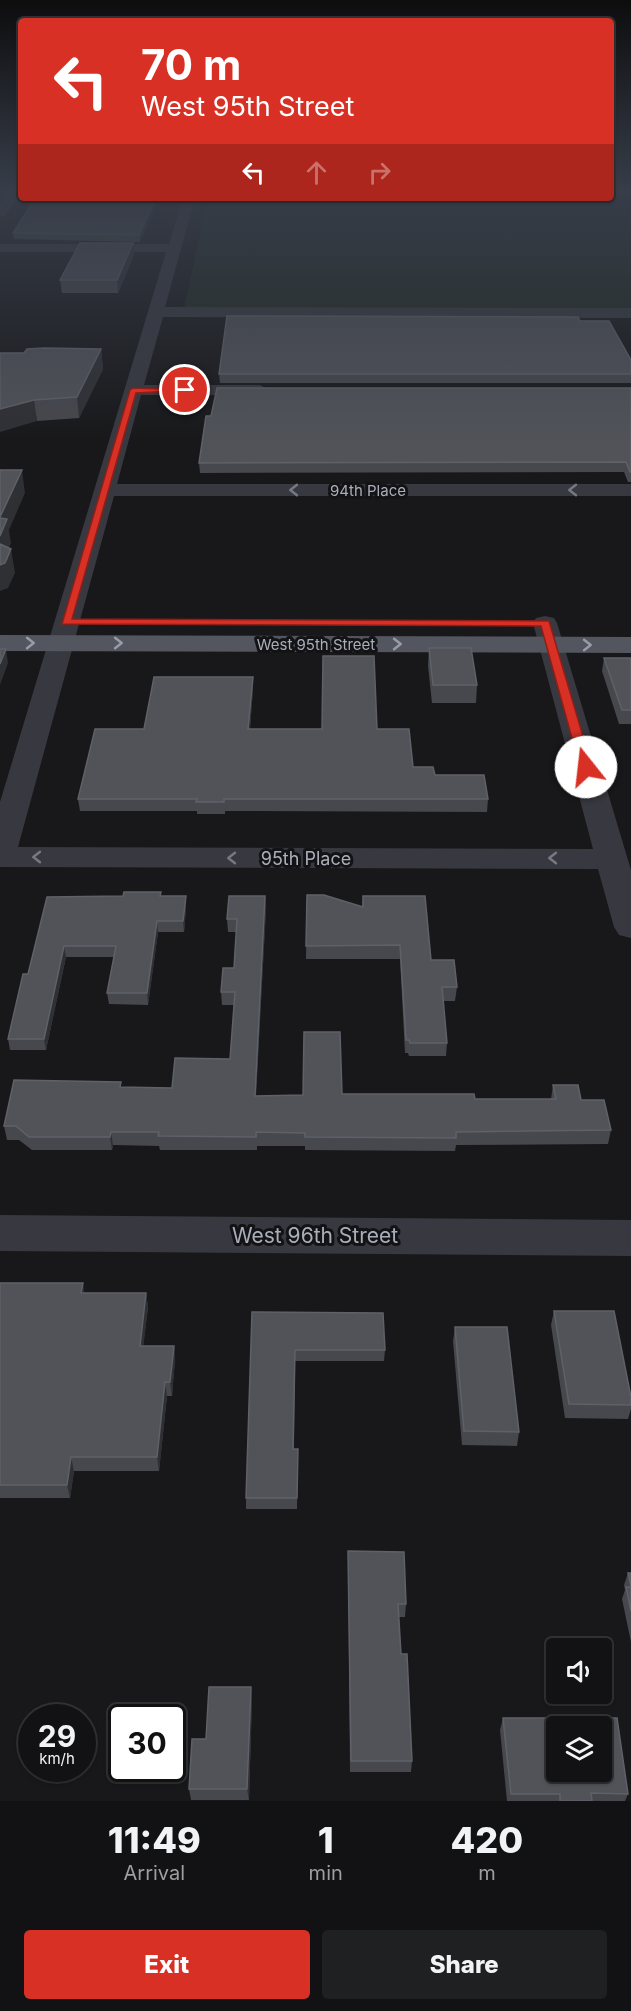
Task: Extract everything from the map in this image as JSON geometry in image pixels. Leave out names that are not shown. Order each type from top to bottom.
[{"type":"main road","name":"West 95th Street","points":[[0,622],[63,632],[548,634],[631,645]]},
{"type":"main road","name":"West 95th Street","points":[[548,634],[631,623]]},
{"type":"main road","name":"West 95th Street","points":[[0,643],[63,632]]},
{"type":"street","points":[[0,856],[167,275]]},
{"type":"street","points":[[156,312],[631,313]]},
{"type":"street","points":[[133,390],[279,390]]},
{"type":"street","name":"94th Place","points":[[104,490],[631,490]]},
{"type":"street","points":[[548,634],[631,927]]},
{"type":"street","name":"95th Place","points":[[0,856],[612,859]]},
{"type":"street","name":"West 96th Street","points":[[0,1233],[631,1238]]},
{"type":"shaded area","points":[[191,275],[631,275],[631,309],[184,308]]},
{"type":"building","points":[[63,275],[119,275],[117,280],[60,280]]},
{"type":"building","points":[[227,316],[578,317],[580,321],[609,321],[631,360],[631,374],[219,374]]},
{"type":"building","points":[[27,349],[101,349],[77,397],[34,400],[0,409],[0,353],[24,353]]},
{"type":"building","points":[[217,388],[631,388],[631,472],[626,462],[199,463],[206,416],[211,416]]},
{"type":"building","points":[[0,470],[22,470],[0,517]]},
{"type":"building","points":[[0,518],[7,519],[0,536]]},
{"type":"building","points":[[0,544],[11,549],[5,563],[0,565]]},
{"type":"building","points":[[429,648],[471,648],[477,685],[433,685]]},
{"type":"building","points":[[0,649],[6,649],[0,664]]},
{"type":"building","points":[[323,656],[374,656],[377,729],[409,729],[413,767],[433,767],[435,775],[484,775],[488,799],[224,799],[224,802],[196,802],[197,799],[78,799],[95,729],[144,729],[154,677],[253,677],[248,729],[322,729]]},
{"type":"building","points":[[604,658],[631,658],[631,710],[622,710]]},
{"type":"building","points":[[124,892],[161,892],[160,896],[186,896],[183,921],[157,921],[147,993],[107,993],[116,946],[64,946],[44,1039],[8,1039],[23,974],[28,974],[47,897],[123,896]]},
{"type":"building","points":[[307,895],[324,895],[363,907],[363,896],[425,896],[431,960],[454,960],[457,987],[442,987],[447,1043],[410,1043],[406,1040],[400,945],[306,946]]},
{"type":"building","points":[[229,896],[265,896],[255,1096],[303,1095],[304,1032],[340,1032],[342,1094],[474,1094],[475,1099],[556,1099],[553,1085],[578,1085],[581,1100],[604,1100],[611,1130],[456,1132],[456,1138],[305,1137],[305,1133],[256,1132],[256,1137],[158,1136],[159,1132],[111,1132],[110,1137],[29,1137],[16,1126],[4,1126],[14,1080],[121,1082],[120,1087],[172,1088],[175,1058],[230,1059],[235,992],[221,992],[223,968],[234,968],[237,919],[227,919]]},
{"type":"building","points":[[0,1283],[83,1283],[81,1293],[146,1293],[140,1346],[174,1346],[170,1382],[165,1382],[157,1457],[71,1457],[67,1485],[0,1485]]},
{"type":"building","points":[[554,1311],[614,1311],[631,1405],[569,1404]]},
{"type":"building","points":[[252,1312],[383,1313],[385,1350],[295,1350],[293,1449],[298,1449],[297,1498],[246,1498]]},
{"type":"building","points":[[455,1327],[507,1327],[519,1432],[464,1431]]},
{"type":"building","points":[[348,1551],[404,1552],[406,1604],[398,1604],[401,1654],[407,1654],[412,1761],[351,1761]]},
{"type":"building","points":[[626,1587],[631,1587],[631,1611]]},
{"type":"building","points":[[209,1687],[251,1687],[247,1789],[189,1789],[192,1739],[206,1739]]},
{"type":"building","points":[[503,1718],[546,1718],[546,1782],[612,1782],[612,1718],[617,1718],[628,1794],[591,1793],[592,1801],[560,1801],[560,1794],[511,1794]]},
{"type":"route","points":[[185,390],[133,390],[66,622],[545,623],[586,767]]}]
